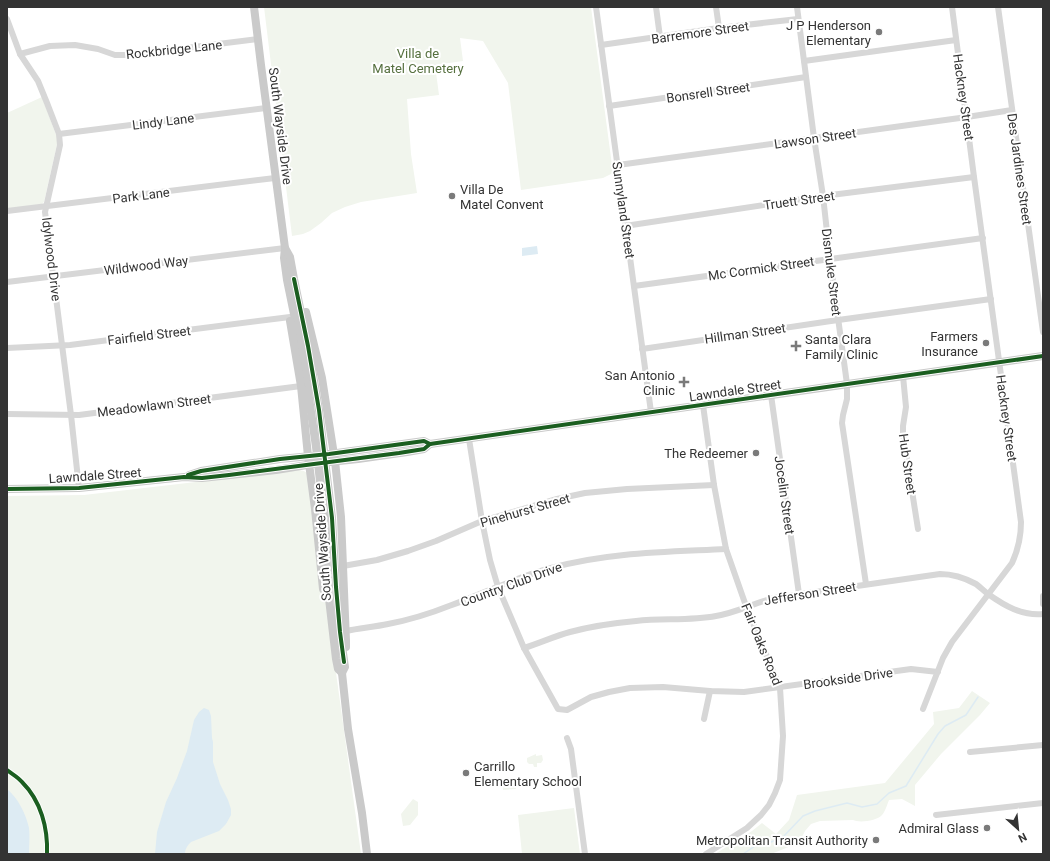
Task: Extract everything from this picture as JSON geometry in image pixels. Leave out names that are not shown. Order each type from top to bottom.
[{"type":"main road","name":"South Wayside Drive","points":[[254,7],[285,248],[284,258],[308,346],[319,410],[332,518],[336,594],[345,667],[342,673],[348,729],[362,813],[367,854]]},
{"type":"main road","name":"South Wayside Drive","points":[[290,280],[316,447],[324,515],[328,590],[336,659],[338,669],[342,673]]},
{"type":"main road","points":[[290,280],[287,302],[301,386],[311,460],[327,621],[336,659]]},
{"type":"main road","points":[[290,280],[303,299],[322,378],[341,517],[346,631],[344,662]]},
{"type":"main road","name":"Lawndale Street","points":[[7,489],[79,488],[184,477],[202,478],[280,459],[311,460],[407,447],[424,448],[430,444],[1043,356]]},
{"type":"street","name":"Sunnyland Street","points":[[596,7],[651,412]]},
{"type":"street","points":[[656,7],[660,37]]},
{"type":"street","points":[[716,7],[719,28]]},
{"type":"street","name":"Dismuke Street","points":[[797,7],[847,384],[847,399],[846,406],[842,414],[842,423],[866,584]]},
{"type":"street","name":"Hackney Street","points":[[923,709],[943,658],[952,642],[1012,563],[1020,541],[1021,531],[1000,362],[952,7]]},
{"type":"street","name":"Des Jardines Street","points":[[998,7],[1043,332]]},
{"type":"street","name":"Idylwood Drive","points":[[7,19],[20,54],[38,81],[48,103],[59,134],[60,145],[46,212],[79,488]]},
{"type":"street","name":"Barremore Street","points":[[601,45],[719,28],[798,19]]},
{"type":"street","name":"Rockbridge Lane","points":[[20,54],[50,46],[75,45],[115,55],[258,39]]},
{"type":"street","points":[[804,61],[956,40]]},
{"type":"street","name":"Bonsrell Street","points":[[609,106],[806,77]]},
{"type":"street","name":"Lindy Lane","points":[[59,134],[266,108]]},
{"type":"street","name":"Lawson Street","points":[[618,165],[1012,110]]},
{"type":"street","name":"Truett Street","points":[[625,226],[823,196],[974,177]]},
{"type":"street","name":"Park Lane","points":[[7,211],[275,178]]},
{"type":"street","name":"Mc Cormick Street","points":[[634,286],[983,238]]},
{"type":"street","name":"Wildwood Way","points":[[7,282],[285,248]]},
{"type":"street","name":"Hillman Street","points":[[642,349],[991,299]]},
{"type":"street","name":"Fairfield Street","points":[[7,348],[62,346],[290,317]]},
{"type":"street","name":"Hub Street","points":[[903,376],[906,407],[903,434],[918,529]]},
{"type":"street","name":"Meadowlawn Street","points":[[7,414],[71,415],[94,413],[301,386]]},
{"type":"street","name":"Jocelin Street","points":[[771,395],[799,594]]},
{"type":"street","name":"Fair Oaks Road","points":[[703,405],[714,485],[726,549],[746,606],[780,688],[783,736],[780,780],[768,805],[761,815],[747,828],[706,854]]},
{"type":"street","points":[[469,439],[482,521],[490,560],[498,587],[524,648]]},
{"type":"street","name":"Pinehurst Street","points":[[343,566],[377,560],[408,551],[436,542],[482,521],[557,499],[627,489],[714,485]]},
{"type":"street","name":"Country Club Drive","points":[[346,631],[388,624],[416,617],[450,606],[513,581],[551,568],[601,557],[726,549]]},
{"type":"street","name":"Jefferson Street","points":[[524,648],[571,632],[596,626],[638,620],[708,617],[732,612],[746,606],[774,598],[940,574],[947,574],[966,579],[1006,606],[1016,610],[1043,614]]},
{"type":"street","points":[[1043,596],[1043,604]]},
{"type":"street","name":"Brookside Drive","points":[[524,648],[558,709],[563,710],[591,697],[630,688],[662,687],[744,692],[911,669],[938,672]]},
{"type":"street","points":[[704,719],[710,691]]},
{"type":"street","points":[[567,738],[571,749],[585,854]]},
{"type":"street","points":[[970,752],[1043,745]]},
{"type":"street","points":[[936,815],[1043,803]]},
{"type":"green space","name":"Villa de Matel Cemetery","points":[[264,7],[591,7],[613,173],[603,178],[521,190],[508,83],[483,41],[460,38],[463,61],[435,65],[439,95],[407,99],[411,154],[417,193],[361,202],[345,207],[332,213],[310,231],[292,236]]},
{"type":"green space","points":[[42,97],[58,140],[44,202],[42,204],[7,209],[7,113]]},
{"type":"green space","points":[[299,470],[306,472],[309,477],[361,854],[7,854],[7,496],[84,495]]},
{"type":"green space","points":[[972,691],[990,703],[941,754],[915,785],[915,806],[902,799],[889,800],[882,815],[876,819],[863,821],[820,821],[811,824],[796,844],[771,854],[715,854],[762,823],[776,834],[789,820],[797,795],[885,783],[934,724],[933,712],[959,708]]},
{"type":"green space","points":[[536,754],[536,756],[542,755],[543,760],[541,763],[537,763],[537,767],[534,767],[533,764],[529,764],[527,762],[527,758]]},
{"type":"green space","points":[[508,777],[511,785],[515,785],[516,789],[503,790],[502,780]]},
{"type":"green space","points":[[413,799],[418,802],[418,815],[410,825],[403,826],[401,814]]},
{"type":"green space","points":[[574,808],[580,854],[522,854],[518,815]]},
{"type":"shaded area","points":[[537,246],[538,254],[522,256],[522,248]]},
{"type":"shaded area","points":[[204,708],[209,710],[211,716],[213,762],[220,784],[228,800],[231,815],[226,824],[219,831],[191,842],[186,848],[185,854],[155,854],[157,832],[166,802],[187,751],[194,720],[199,712]]},
{"type":"shaded area","points":[[7,789],[18,802],[26,817],[29,828],[29,854],[7,854]]},
{"type":"waterway","points":[[743,854],[755,846],[783,837],[803,816],[815,811],[847,803],[862,807],[877,804],[889,793],[906,786],[938,734],[945,726],[966,715],[978,697]]},
{"type":"cycle path","points":[[294,279],[319,410],[332,518],[336,587],[344,662]]},
{"type":"cycle path","points":[[7,489],[79,488],[184,477],[202,478],[229,475],[399,453],[424,449],[430,444],[1043,356]]},
{"type":"cycle path","points":[[188,475],[201,471],[280,459],[424,441],[430,444]]},
{"type":"cycle path","points":[[7,770],[29,789],[39,806],[45,825],[47,854]]},
{"type":"place","name":"J P Henderson Elementary","points":[[879,32]]},
{"type":"place","name":"Villa De Matel Convent","points":[[452,196]]},
{"type":"place","name":"Farmers Insurance","points":[[986,343]]},
{"type":"place","name":"Santa Clara Family Clinic","points":[[796,346]]},
{"type":"place","name":"San Antonio Clinic","points":[[684,382]]},
{"type":"place","name":"The Redeemer","points":[[756,453]]},
{"type":"place","name":"Carrillo Elementary School","points":[[466,773]]},
{"type":"place","name":"Admiral Glass","points":[[987,828]]},
{"type":"place","name":"Metropolitan Transit Authority","points":[[876,840]]}]
